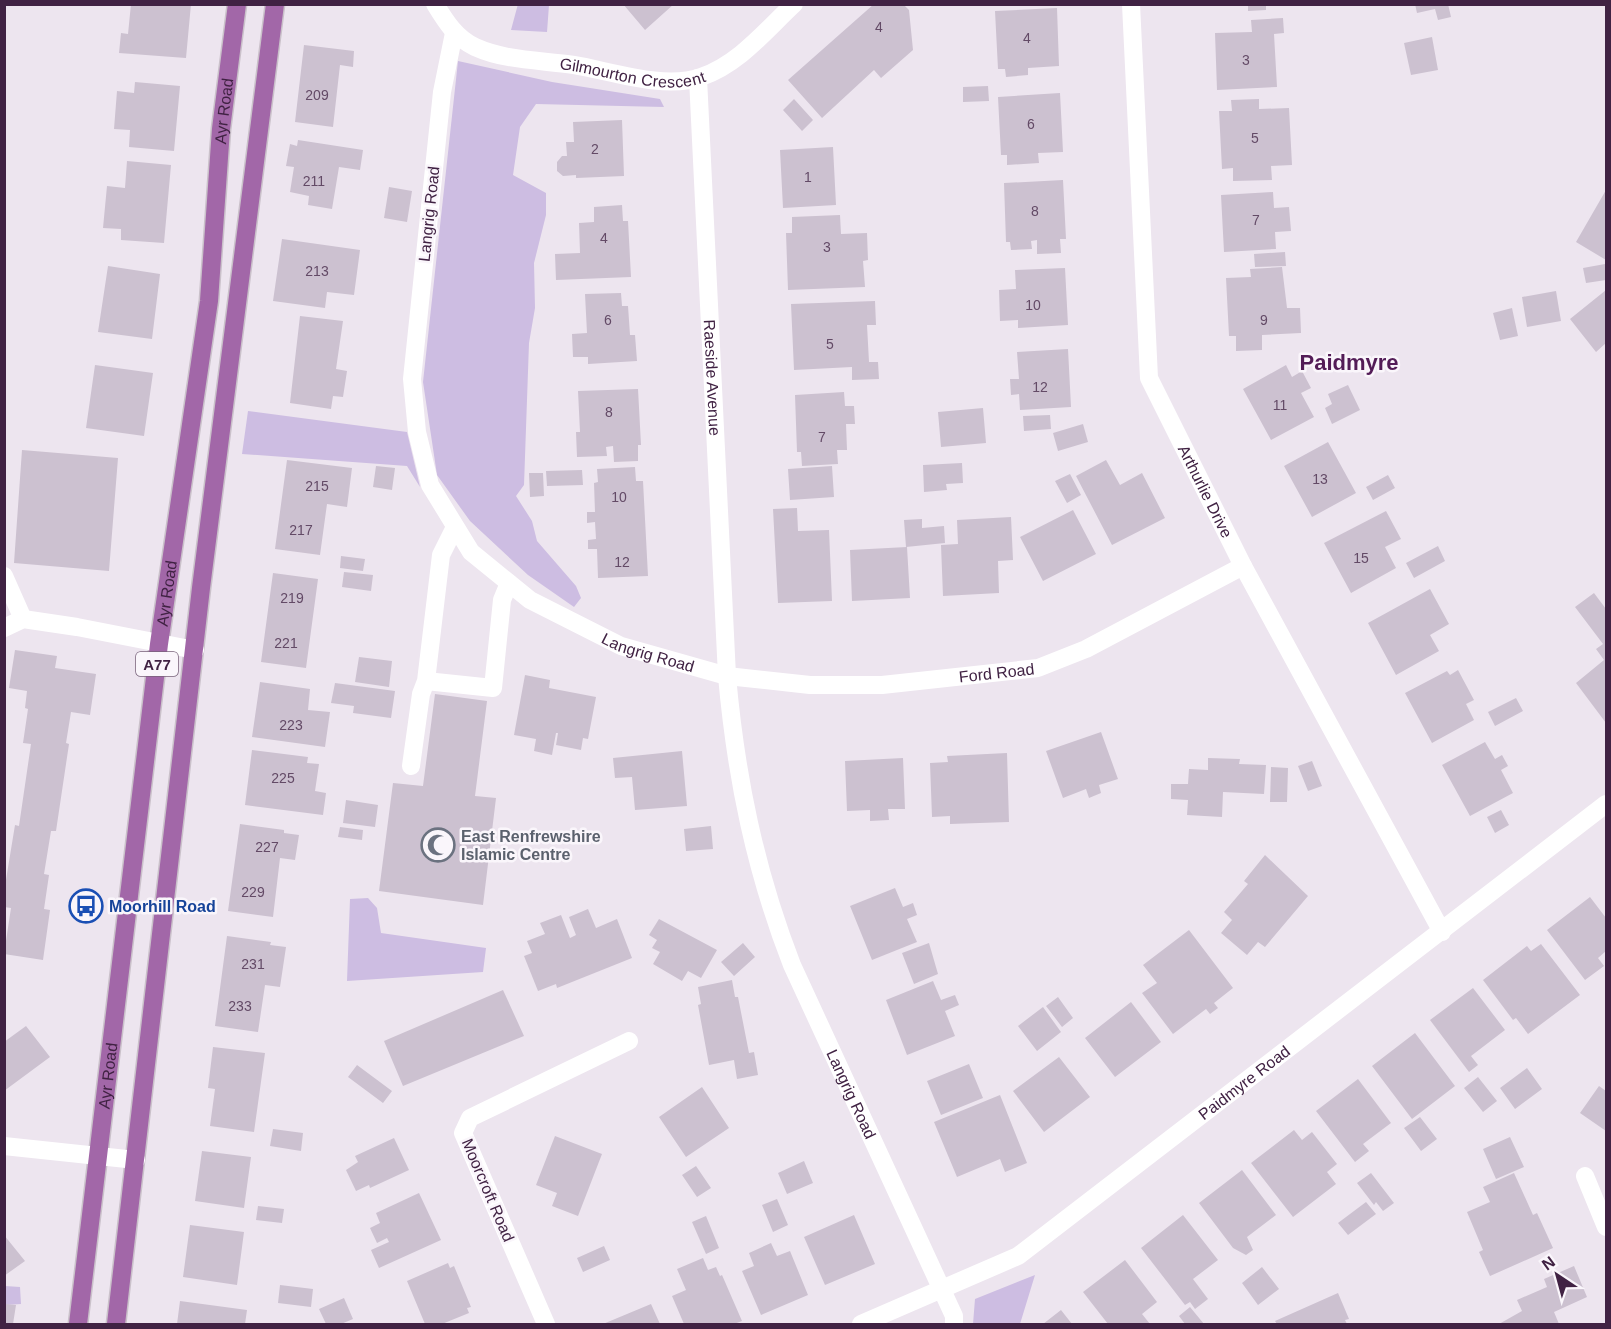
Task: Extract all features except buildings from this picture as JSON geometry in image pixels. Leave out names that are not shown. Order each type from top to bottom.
[{"type":"main road","name":"Ayr Road","points":[[78,1324],[159,644],[209,301],[221,129],[237,4]]},
{"type":"main road","name":"Ayr Road","points":[[116,1324],[195,650],[275,4]]},
{"type":"street","points":[[435,4],[453,33]]},
{"type":"street","name":"Gilmourton Crescent","points":[[453,33],[473,46],[501,56],[576,66],[651,81],[698,78],[734,61],[794,4]]},
{"type":"street","name":"Arthurlie Drive","points":[[1131,4],[1149,378],[1243,566],[1442,932]]},
{"type":"street","name":"Langrig Road","points":[[453,33],[441,92],[412,380],[417,432],[430,485],[471,552],[530,600],[621,646],[727,676],[732,734],[752,845],[769,907],[796,976],[939,1289],[954,1317],[954,1324]]},
{"type":"street","name":"Raeside Avenue","points":[[698,78],[727,676]]},
{"type":"street","points":[[411,766],[421,694],[426,681],[441,555],[455,527]]},
{"type":"street","name":"Ford Road","points":[[727,676],[810,685],[882,685],[1038,668],[1086,649],[1243,566]]},
{"type":"street","points":[[4,576],[23,619]]},
{"type":"street","points":[[426,681],[493,688],[502,600],[509,583]]},
{"type":"street","points":[[4,628],[23,619],[195,650]]},
{"type":"street","name":"Paidmyre Road","points":[[861,1324],[1018,1256],[1606,804]]},
{"type":"street","name":"Moorcroft Road","points":[[546,1324],[463,1133],[470,1118],[629,1041]]},
{"type":"street","points":[[4,1146],[136,1160]]},
{"type":"street","points":[[1585,1176],[1606,1227]]},
{"type":"shaded area","points":[[518,4],[549,5],[547,32],[511,30]]},
{"type":"shaded area","points":[[458,61],[552,82],[660,99],[664,107],[536,104],[520,127],[513,175],[546,193],[546,215],[534,263],[535,308],[529,343],[524,485],[516,496],[532,521],[537,541],[576,586],[581,598],[574,607],[528,575],[470,521],[437,475],[423,382]]},
{"type":"shaded area","points":[[248,411],[407,432],[420,487],[407,466],[242,454]]},
{"type":"shaded area","points":[[368,898],[377,908],[381,933],[486,948],[483,972],[347,981],[350,899]]},
{"type":"shaded area","points":[[1035,1275],[1020,1324],[973,1324],[975,1299]]},
{"type":"shaded area","points":[[5,1286],[20,1287],[21,1304],[5,1305]]},
{"type":"place","name":"East Renfrewshire Islamic Centre","points":[[438,845]]},
{"type":"place","name":"Moorhill Road","points":[[86,906]]},
{"type":"district","name":"Paidmyre","points":[[1349,362]]}]
